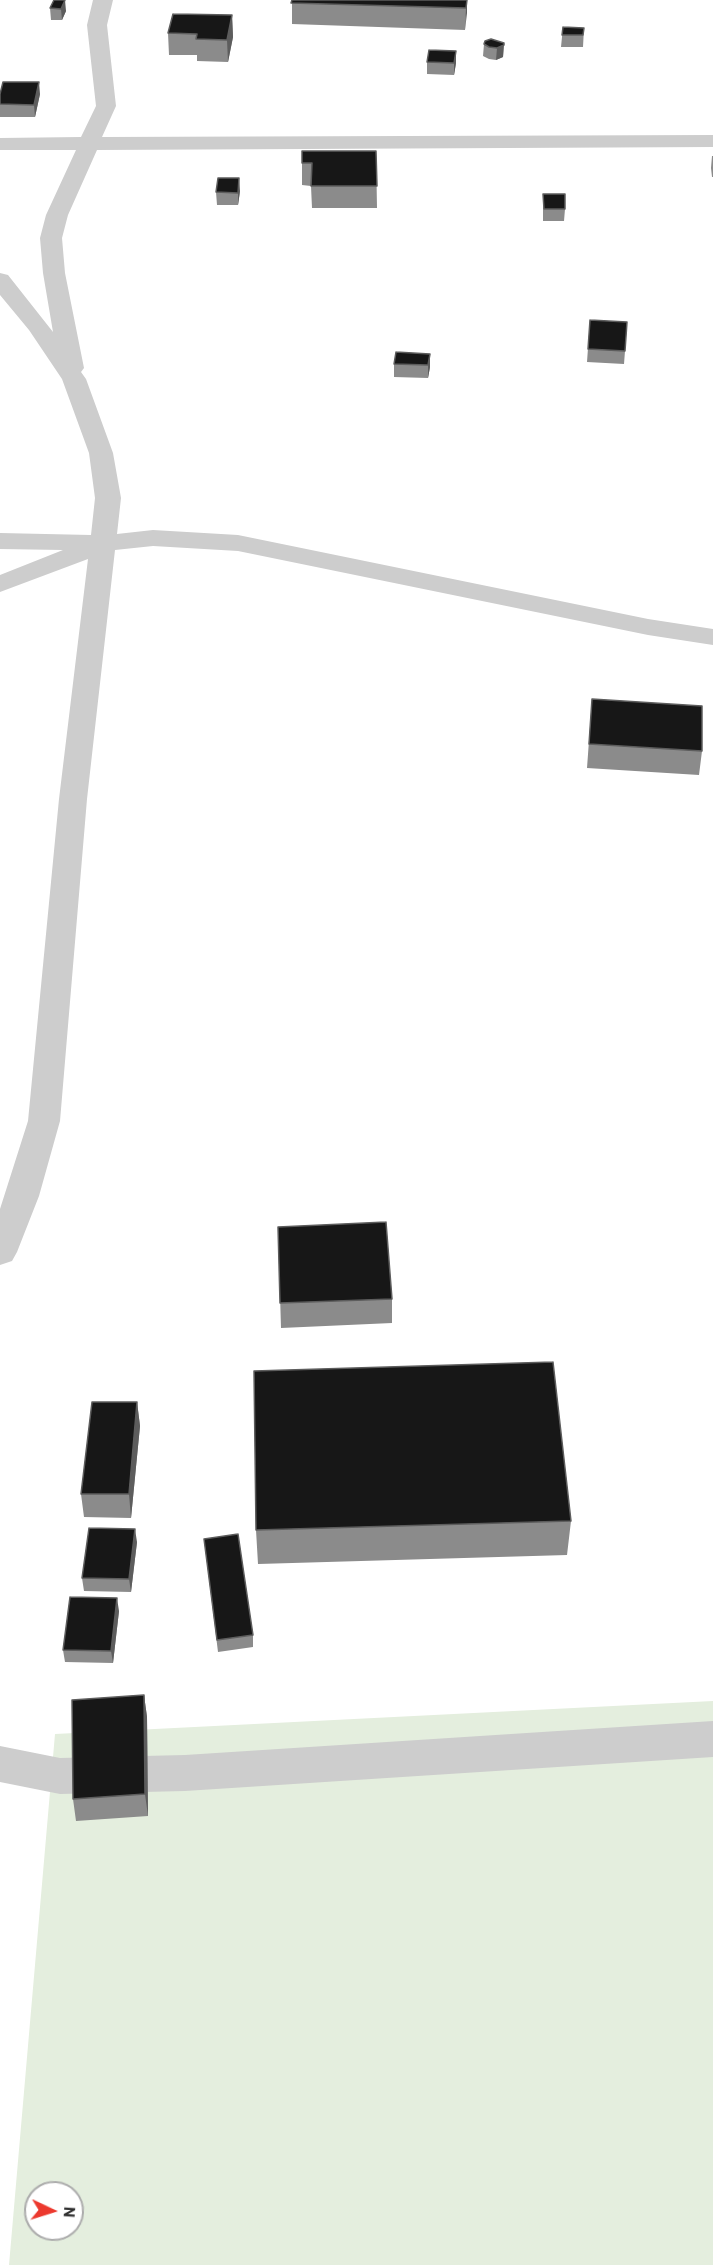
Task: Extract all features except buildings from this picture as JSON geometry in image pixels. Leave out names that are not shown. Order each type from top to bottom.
[{"type":"street","points":[[0,1252],[22,1196],[44,1121],[74,799],[108,498],[101,453],[74,379],[54,273],[51,238],[57,215],[106,106],[97,26],[103,0]]},
{"type":"street","points":[[0,144],[713,141]]},
{"type":"street","points":[[0,280],[38,326],[74,379]]},
{"type":"street","points":[[0,541],[104,543],[153,538],[238,543],[648,627],[713,637]]},
{"type":"street","points":[[0,584],[104,543]]},
{"type":"street","points":[[0,1764],[60,1776],[174,1773],[713,1739]]},
{"type":"green space","points":[[713,1701],[713,2265],[9,2265],[55,1734]]}]
